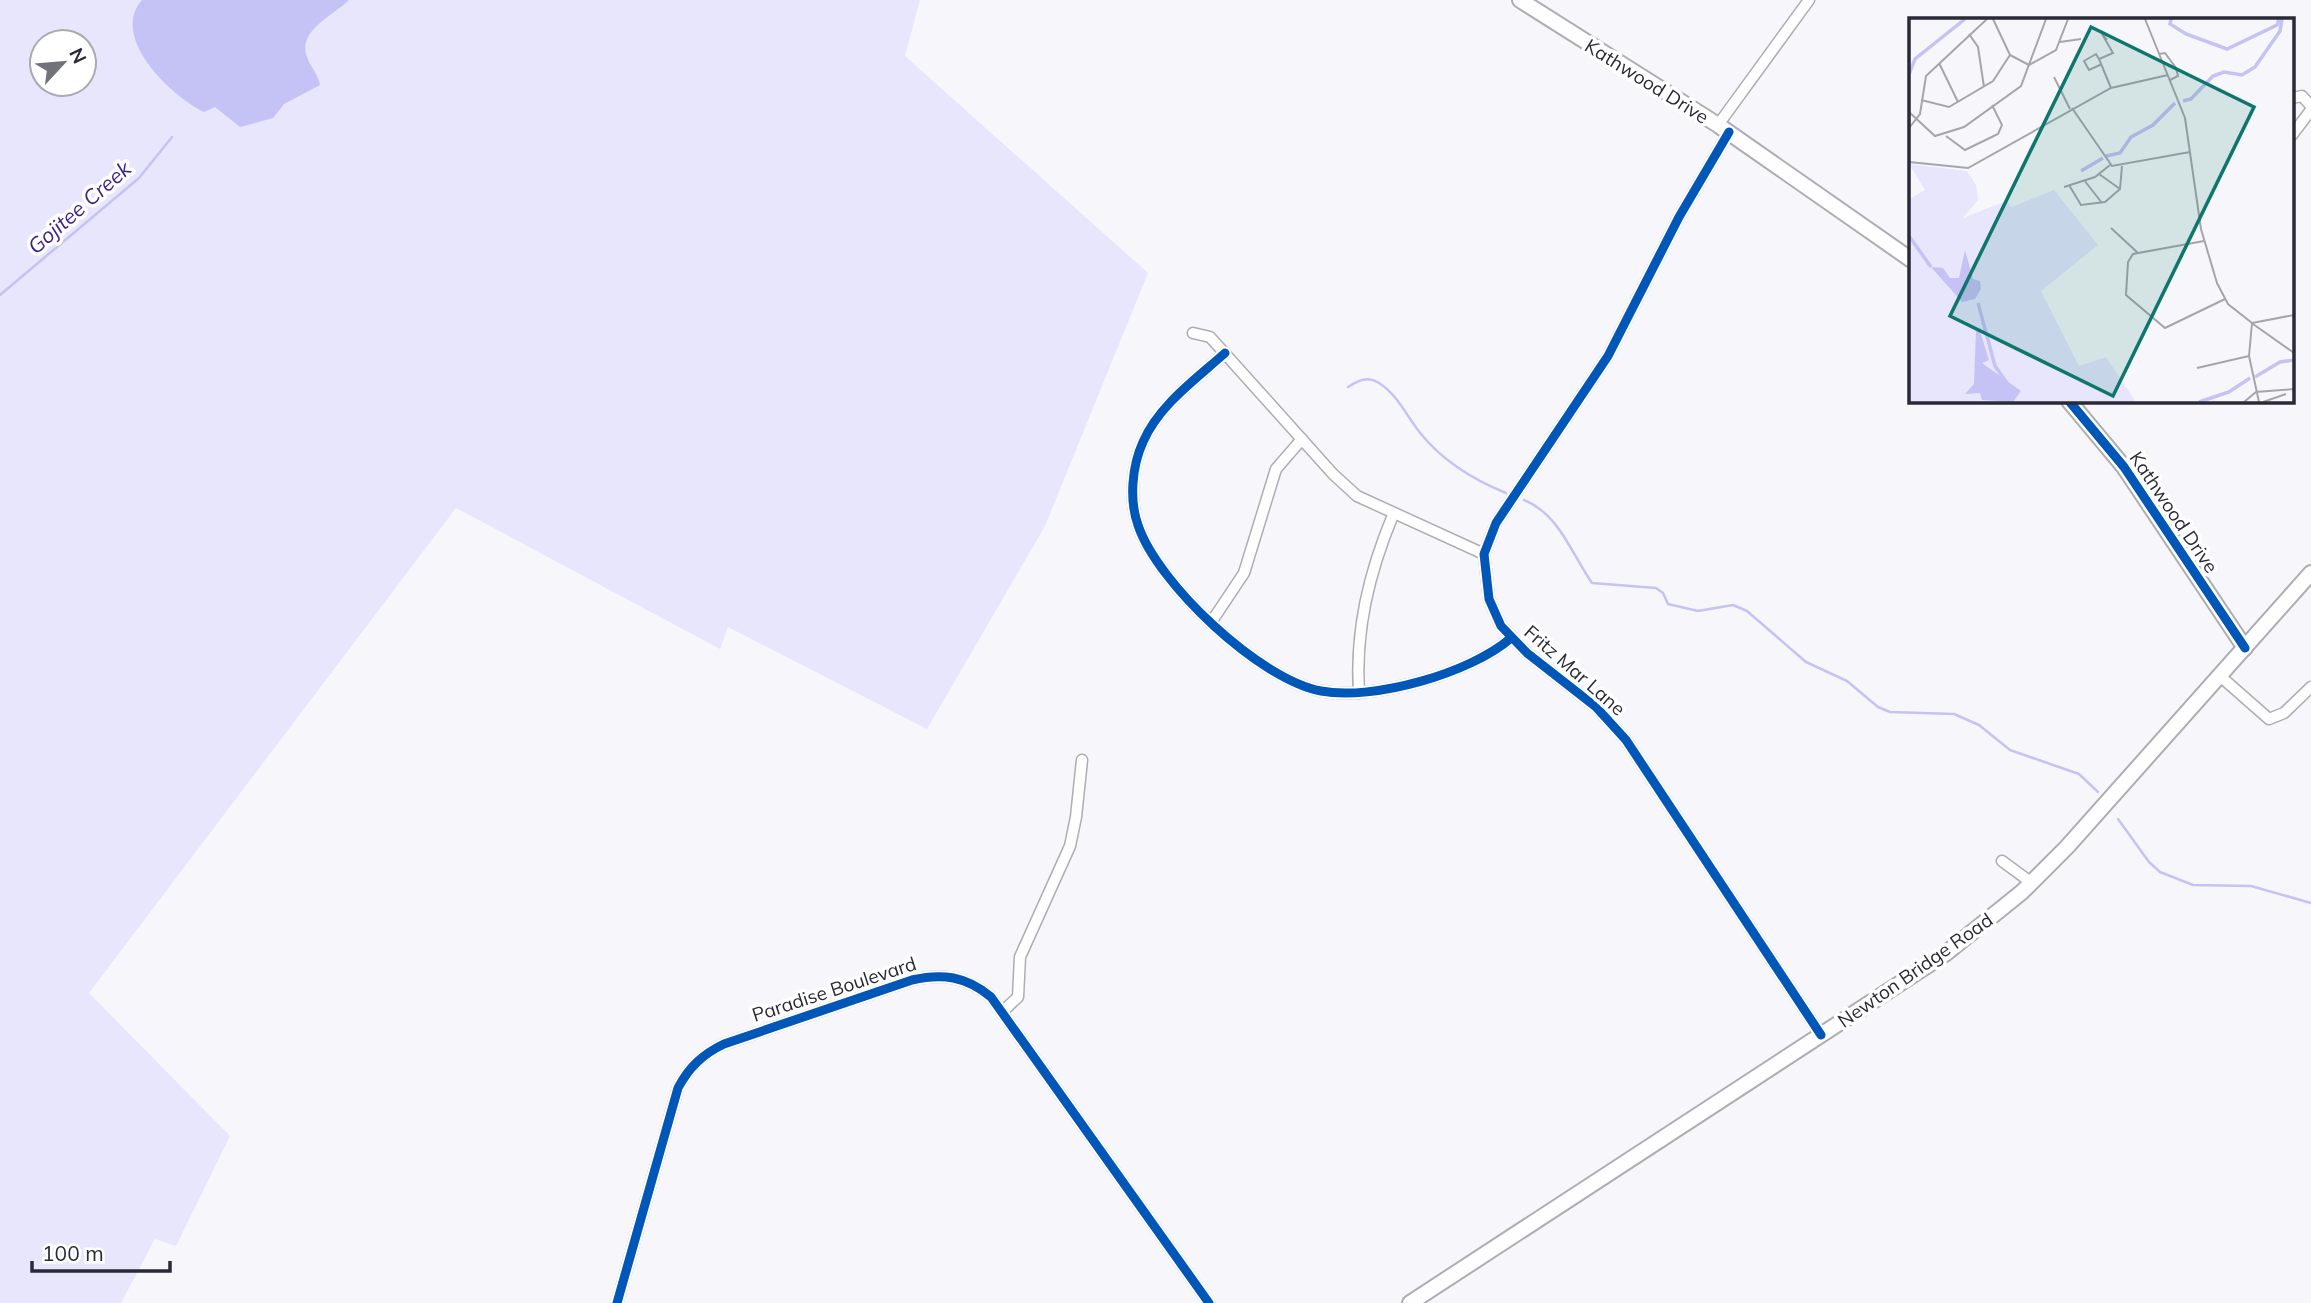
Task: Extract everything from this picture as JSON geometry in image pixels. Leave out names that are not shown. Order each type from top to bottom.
[{"type":"main road","name":"Kathwood Drive","points":[[1520,0],[1724,129],[1909,258]]},
{"type":"main road","name":"Kathwood Drive","points":[[2069,402],[2123,467],[2245,648]]},
{"type":"main road","name":"Newton Bridge Road","points":[[1410,1303],[1945,954],[2032,883],[2075,839],[2311,573]]},
{"type":"street","name":"Fritz Mar Lane","points":[[1809,0],[1724,129],[1608,356],[1496,523],[1484,554],[1489,599],[1511,638],[1596,707],[1626,740],[1821,1035]]},
{"type":"street","points":[[2294,98],[2302,96],[2311,108],[2294,132]]},
{"type":"street","points":[[1193,333],[1210,337],[1345,486],[1393,515],[1484,554]]},
{"type":"street","points":[[1225,353],[1159,415],[1142,443],[1134,475],[1137,522],[1150,552],[1246,655],[1284,679],[1320,691],[1359,693],[1388,690],[1466,664],[1488,655],[1511,638]]},
{"type":"street","points":[[1212,621],[1244,573],[1276,469],[1302,439]]},
{"type":"street","points":[[1359,693],[1358,646],[1363,606],[1373,565],[1393,515]]},
{"type":"street","points":[[2220,676],[2269,719],[2284,713],[2311,687]]},
{"type":"street","points":[[1002,1012],[1017,997],[1020,957],[1070,846],[1082,760]]},
{"type":"street","points":[[2002,861],[2032,883]]},
{"type":"street","name":"Paradise Boulevard","points":[[617,1303],[678,1088],[690,1068],[702,1056],[724,1044],[927,976],[954,977],[968,981],[990,997],[1209,1303]]},
{"type":"shaded area","points":[[0,0],[920,0],[905,56],[1148,273],[1045,526],[927,729],[728,627],[720,649],[456,508],[89,993],[230,1136],[176,1246],[155,1239],[121,1303],[0,1303]]},
{"type":"water","points":[[142,0],[349,0],[320,23],[308,37],[306,54],[320,85],[284,104],[273,118],[240,127],[215,107],[204,112],[191,104],[176,93],[148,64],[133,31],[134,15]]},
{"type":"waterway","name":"Gojitee Creek","points":[[0,295],[139,178],[172,137]]},
{"type":"waterway","points":[[1348,387],[1363,380],[1379,383],[1392,394],[1421,434],[1439,453],[1471,476],[1506,493]]},
{"type":"waterway","points":[[1524,500],[1547,515],[1556,525],[1592,583],[1656,588],[1663,593],[1668,604],[1698,611],[1733,605],[1747,611],[1806,662],[1847,681],[1878,707],[1890,712],[1954,714],[1979,725],[2010,750],[2079,774],[2098,792]]},
{"type":"waterway","points":[[2118,819],[2149,862],[2160,872],[2193,885],[2251,886],[2311,903]]},
{"type":"cycle path","points":[[1729,132],[1679,217],[1608,356],[1496,523],[1484,554],[1489,599],[1501,626],[1527,653],[1596,707],[1626,740],[1821,1035]]},
{"type":"cycle path","points":[[1225,353],[1179,393],[1158,416],[1139,451],[1133,483],[1135,515],[1149,548],[1166,574],[1214,626],[1269,669],[1296,683],[1321,691],[1342,693],[1393,688],[1447,673],[1493,651],[1511,638]]},
{"type":"cycle path","points":[[2070,402],[2124,467],[2245,648]]},
{"type":"cycle path","points":[[617,1303],[678,1088],[697,1062],[724,1044],[912,980],[933,977],[953,978],[972,984],[991,997],[1209,1303]]}]
